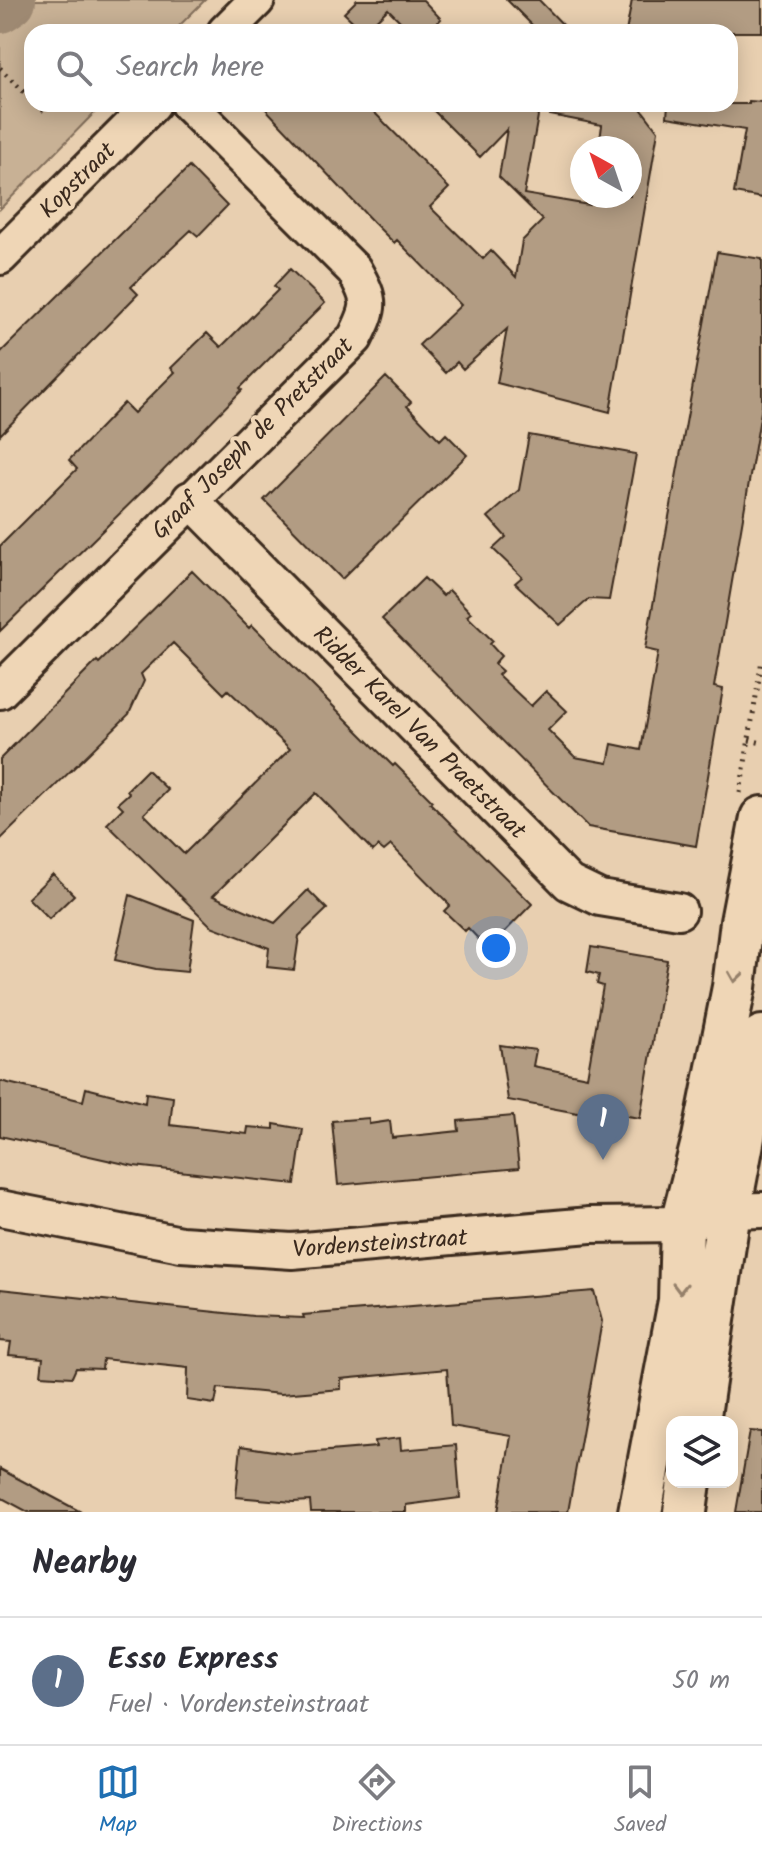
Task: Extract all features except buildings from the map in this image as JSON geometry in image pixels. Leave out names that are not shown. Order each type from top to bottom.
[{"type":"main road","points":[[640,1512],[680,1301],[682,1224],[704,1138],[728,1017],[762,818]]},
{"type":"main road","points":[[699,1416],[746,1210],[762,1037]]},
{"type":"main road","points":[[685,1512],[688,1488]]},
{"type":"street","points":[[233,24],[257,0]]},
{"type":"street","name":"Kopstraat","points":[[0,257],[145,112]]},
{"type":"street","name":"Graaf Joseph de Pretstraat","points":[[0,691],[355,338],[367,314],[368,293],[354,270],[196,112]]},
{"type":"street","name":"Ridder Karel Van Praetstraat","points":[[190,499],[569,883],[600,898],[679,911]]},
{"type":"street","name":"Vordensteinstraat","points":[[0,1208],[181,1244],[292,1251],[590,1225],[682,1224],[746,1210]]},
{"type":"path","points":[[0,68],[24,92]]},
{"type":"path","points":[[749,740],[762,743]]},
{"type":"shaded area","points":[[0,0],[205,0],[181,24],[24,24],[24,112],[95,112],[0,209]]},
{"type":"waterway","points":[[0,7],[10,0]]},
{"type":"place","name":"Esso Express","points":[[603,1160]]}]
